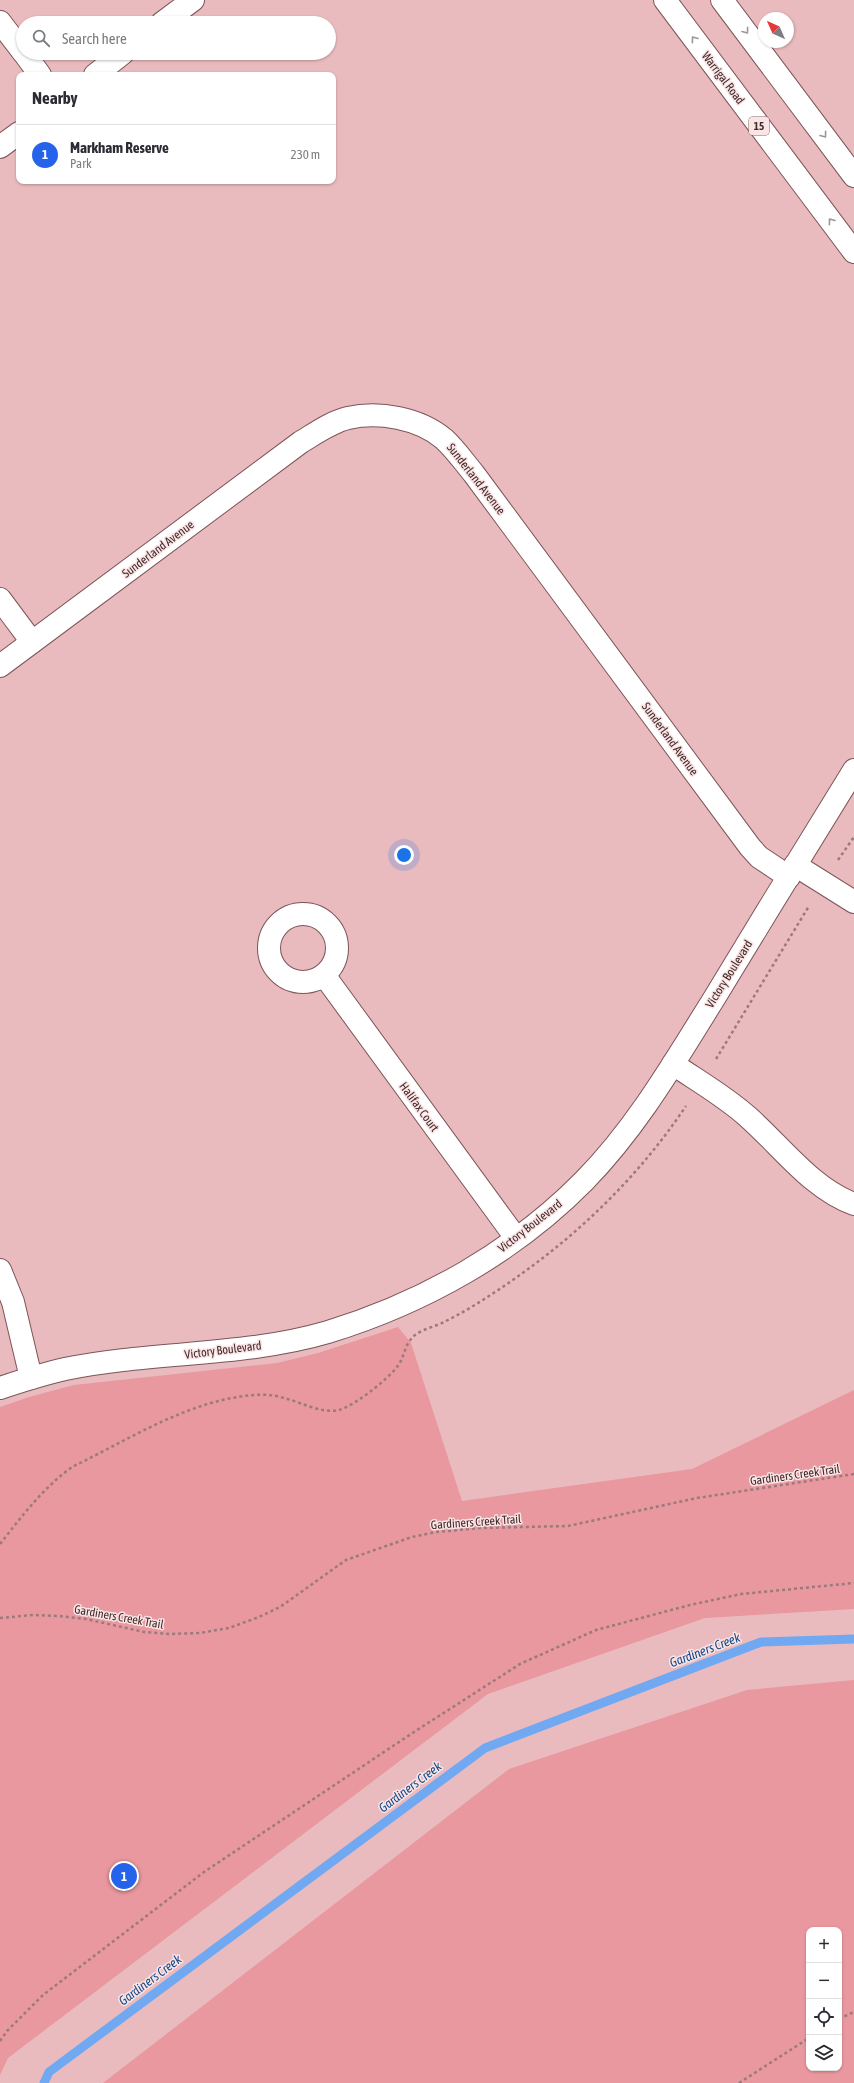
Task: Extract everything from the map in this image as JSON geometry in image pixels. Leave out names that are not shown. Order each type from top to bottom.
[{"type":"main road","points":[[171,16],[192,0]]},
{"type":"main road","name":"Warrigal Road","points":[[665,0],[854,252]]},
{"type":"main road","points":[[722,0],[854,176]]},
{"type":"main road","points":[[0,22],[16,44]]},
{"type":"main road","points":[[28,60],[38,72]]},
{"type":"main road","points":[[98,72],[114,60]]},
{"type":"main road","points":[[0,147],[16,135]]},
{"type":"main road","name":"Sunderland Avenue","points":[[0,666],[302,442],[326,427],[348,418],[373,415],[404,418],[427,428],[443,439],[474,474],[750,848],[759,858],[792,871],[854,902]]},
{"type":"main road","points":[[0,599],[32,642]]},
{"type":"main road","name":"Victory Boulevard","points":[[0,1388],[66,1369],[287,1342],[326,1333],[371,1318],[413,1301],[485,1260],[516,1238],[552,1211],[585,1180],[647,1104],[854,770]]},
{"type":"main road","name":"Halifax Court","points":[[324,975],[516,1238]]},
{"type":"main road","points":[[673,1064],[730,1102],[748,1116],[828,1191],[854,1204]]},
{"type":"main road","points":[[0,1270],[12,1302],[31,1378]]},
{"type":"path","points":[[0,1544],[47,1487],[58,1477],[72,1467],[173,1416],[221,1400],[254,1395],[272,1395],[323,1410],[338,1410],[348,1406],[397,1367],[407,1343],[416,1334]]},
{"type":"path","name":"Gardiners Creek Trail","points":[[0,1618],[33,1615],[59,1616],[86,1619],[144,1632],[169,1634],[200,1633],[229,1628],[259,1617],[280,1607],[346,1560],[412,1537],[436,1532],[481,1528],[568,1526],[697,1498],[818,1481],[854,1474]]},
{"type":"path","points":[[0,2041],[8,2030],[42,1995],[204,1872],[414,1732],[520,1664],[596,1630],[690,1605],[741,1594],[854,1583]]},
{"type":"path","points":[[842,2018],[854,2012]]},
{"type":"path","points":[[739,2083],[806,2040]]},
{"type":"shaded area","points":[[398,1327],[411,1343],[462,1501],[692,1469],[854,1390],[854,1609],[705,1618],[488,1694],[8,2058],[0,2075],[0,1407],[29,1397],[74,1385],[277,1363],[318,1353]]},
{"type":"shaded area","points":[[854,1680],[854,2083],[103,2083],[509,1769],[747,1690]]},
{"type":"waterway","name":"Gardiners Creek","points":[[44,2083],[49,2072],[485,1748],[761,1642],[854,1639]]},
{"type":"place","name":"Markham Reserve","points":[[124,1876]]}]
